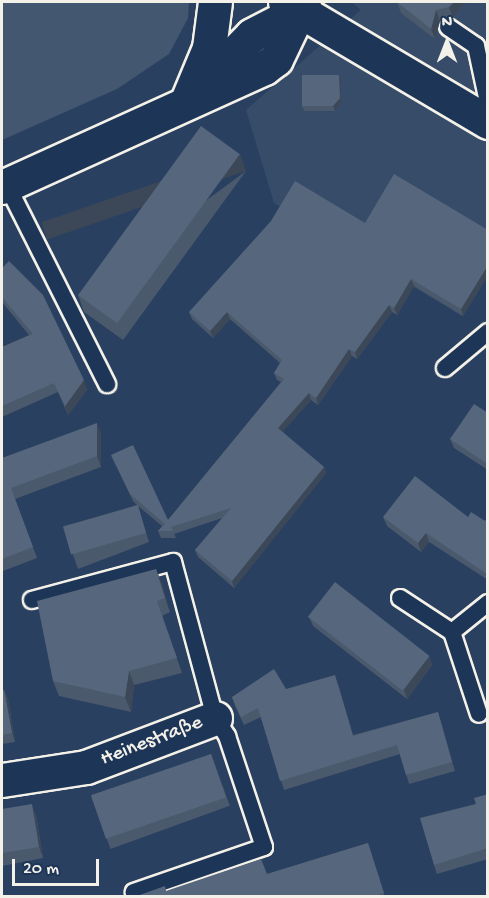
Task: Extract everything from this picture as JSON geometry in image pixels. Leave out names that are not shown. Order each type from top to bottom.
[{"type":"street","points":[[185,103],[209,48],[215,2]]},
{"type":"street","points":[[4,186],[276,59],[305,4],[376,52],[488,122]]},
{"type":"street","name":"Heinestraße","points":[[2,780],[86,767],[215,718]]},
{"type":"lane","points":[[448,27],[476,46],[488,102]]},
{"type":"lane","points":[[4,186],[107,384]]},
{"type":"lane","points":[[445,368],[488,332]]},
{"type":"lane","name":"Heinestraße","points":[[32,600],[173,562],[215,718]]},
{"type":"lane","points":[[400,598],[452,632],[479,714]]},
{"type":"lane","points":[[452,632],[488,603]]},
{"type":"lane","points":[[134,892],[264,847],[228,736],[215,718]]},
{"type":"shaded area","points":[[2,2],[189,2],[188,18],[169,54],[117,89],[2,140]]},
{"type":"shaded area","points":[[351,2],[487,2],[487,275],[462,316],[274,203],[246,110],[361,10]]},
{"type":"building","points":[[397,2],[454,2],[449,7],[436,10],[431,29]]},
{"type":"building","points":[[302,75],[339,75],[340,98],[333,106],[302,106]]},
{"type":"building","points":[[201,126],[240,154],[117,323],[78,295]]},
{"type":"building","points":[[394,174],[488,230],[488,265],[461,309],[411,279],[394,308],[389,305],[355,352],[349,349],[316,398],[309,393],[278,428],[324,467],[232,581],[195,550],[231,508],[171,527],[173,531],[158,531],[165,524],[130,494],[111,455],[133,445],[168,520],[284,379],[274,373],[282,360],[227,312],[210,331],[189,312],[271,221],[295,181],[365,223]]},
{"type":"building","points":[[9,261],[43,295],[84,380],[65,406],[54,383],[2,406],[2,347],[33,334],[2,297],[2,268]]},
{"type":"building","points":[[474,404],[488,413],[488,464],[450,439]]},
{"type":"building","points":[[97,423],[97,456],[11,488],[33,547],[2,559],[2,458]]},
{"type":"building","points":[[415,476],[468,517],[471,512],[485,521],[488,517],[487,574],[426,533],[418,543],[383,517]]},
{"type":"building","points":[[138,505],[146,533],[71,554],[63,526]]},
{"type":"building","points":[[156,569],[165,598],[157,601],[177,658],[129,671],[125,697],[53,681],[37,601]]},
{"type":"building","points":[[335,582],[430,656],[402,691],[308,617]]},
{"type":"building","points":[[274,669],[286,689],[335,675],[353,736],[438,712],[452,762],[406,775],[397,745],[280,781],[258,708],[241,717],[232,697]]},
{"type":"building","points":[[2,690],[4,690],[12,733],[2,735]]},
{"type":"building","points":[[211,754],[226,797],[106,839],[91,795]]},
{"type":"building","points":[[488,794],[488,848],[434,865],[420,818],[476,804],[474,798]]},
{"type":"building","points":[[32,804],[39,847],[2,853],[2,809]]},
{"type":"building","points":[[368,843],[384,893],[371,897],[134,897],[165,886],[166,891],[261,859],[267,874]]}]
